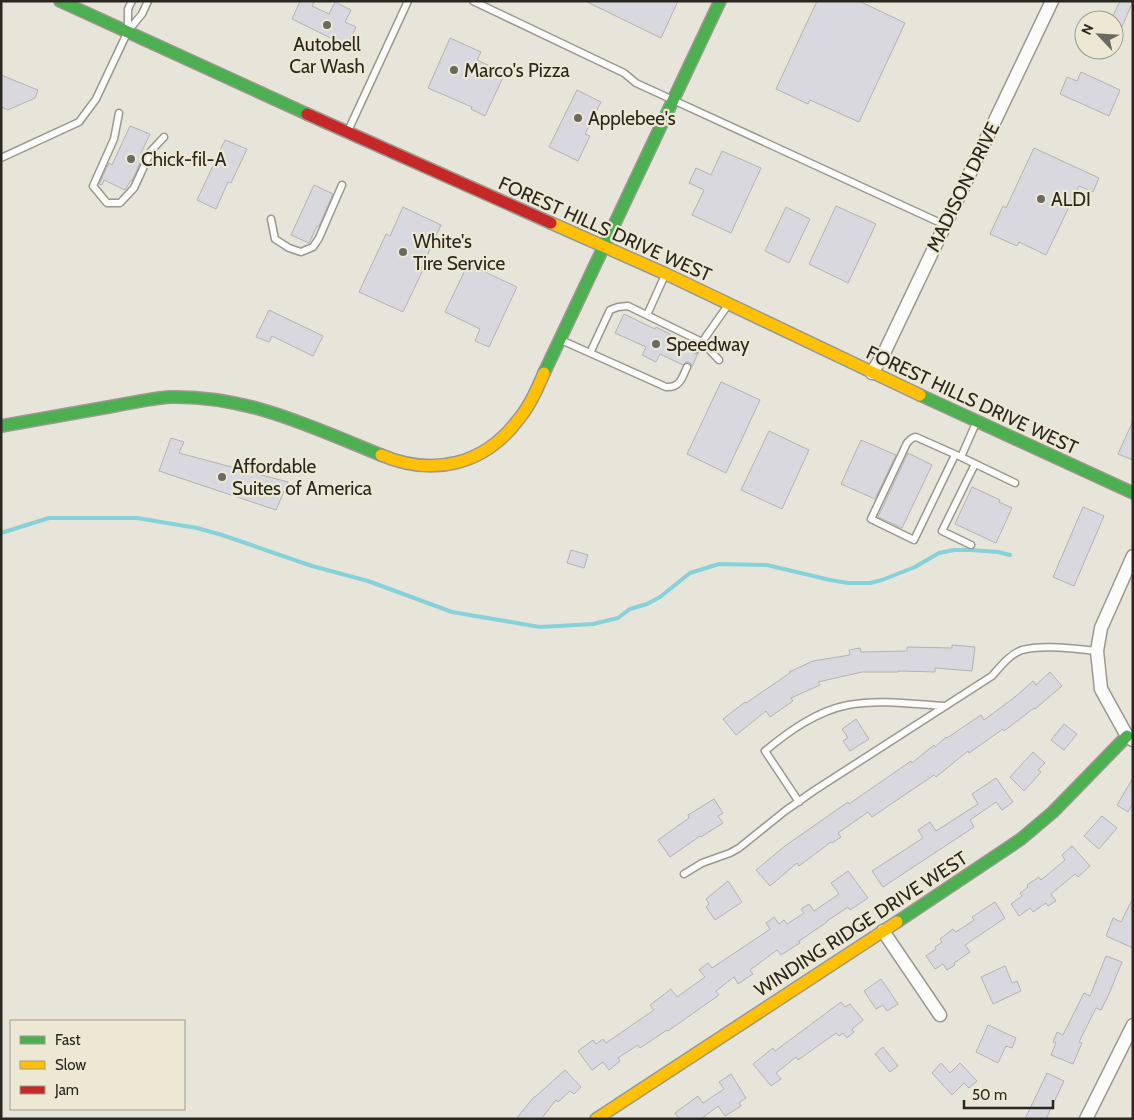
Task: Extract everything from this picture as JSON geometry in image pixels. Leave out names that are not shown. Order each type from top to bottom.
[{"type":"street","name":"FOREST HILLS DRIVE WEST","points":[[60,1],[347,132],[666,274],[872,373],[1133,493]]},
{"type":"street","points":[[1,426],[168,397],[209,398],[244,404],[284,416],[404,463],[430,466],[452,464],[468,460],[485,452],[510,432],[530,404],[720,1]]},
{"type":"street","name":"MADISON DRIVE","points":[[872,373],[885,352],[1052,1]]},
{"type":"street","points":[[1130,738],[1101,688],[1097,651],[1101,628],[1133,556]]},
{"type":"street","name":"WINDING RIDGE DRIVE WEST","points":[[596,1119],[1021,840],[1130,738]]},
{"type":"street","points":[[884,931],[940,1015]]},
{"type":"street","points":[[1086,1119],[1133,1025]]},
{"type":"lane","points":[[128,31],[128,8],[132,1]]},
{"type":"lane","points":[[1,158],[79,122],[96,99],[128,31],[142,14],[148,1]]},
{"type":"lane","points":[[347,132],[408,1]]},
{"type":"lane","points":[[472,1],[624,73],[636,83],[945,225]]},
{"type":"lane","points":[[119,113],[114,139],[93,186],[108,203],[120,203],[134,188],[151,151],[164,137]]},
{"type":"lane","points":[[272,219],[275,239],[289,248],[301,252],[313,247],[319,238],[342,185]]},
{"type":"lane","points":[[647,315],[666,274]]},
{"type":"lane","points":[[696,349],[728,305]]},
{"type":"lane","points":[[590,353],[610,310],[628,306],[702,342],[718,360]]},
{"type":"lane","points":[[560,340],[666,387],[678,384],[687,367]]},
{"type":"lane","points":[[977,422],[958,456],[914,540],[871,519],[907,443],[913,437],[916,437],[958,456],[975,464],[1015,482]]},
{"type":"lane","points":[[971,545],[942,531],[975,464]]},
{"type":"lane","points":[[684,874],[702,863],[739,848],[799,802],[992,676],[1008,659],[1020,650],[1045,647],[1097,651]]},
{"type":"lane","points":[[799,802],[764,751],[791,731],[817,716],[848,705],[880,702],[945,706]]},
{"type":"building","name":"Autobell Car Wash","points":[[300,1],[315,1],[312,6],[329,14],[335,2],[351,10],[345,22],[356,27],[347,46],[292,19]]},
{"type":"building","points":[[585,1],[678,1],[661,38]]},
{"type":"building","points":[[817,1],[859,1],[905,23],[859,122],[810,100],[808,104],[776,89]]},
{"type":"building","points":[[1120,1],[1133,1],[1124,22],[1124,10],[1116,10]]},
{"type":"building","points":[[450,38],[481,52],[477,60],[505,73],[485,116],[471,109],[472,107],[428,88]]},
{"type":"building","points":[[1081,72],[1120,90],[1109,116],[1060,94],[1067,77],[1077,81]]},
{"type":"building","points":[[1,75],[38,90],[35,98],[8,110],[1,107]]},
{"type":"building","name":"Applebee's","points":[[577,90],[601,102],[585,134],[590,136],[578,161],[549,147]]},
{"type":"building","name":"Chick-fil-A","points":[[130,126],[150,134],[141,153],[144,154],[132,181],[125,190],[104,180],[102,185],[99,184],[109,163],[112,165]]},
{"type":"building","points":[[225,140],[247,149],[231,183],[228,182],[216,209],[197,200]]},
{"type":"building","name":"ALDI","points":[[1034,148],[1099,178],[1093,192],[1079,186],[1046,255],[1019,242],[1017,246],[990,234],[1003,206],[1006,208]]},
{"type":"building","points":[[722,151],[761,168],[731,233],[692,215],[704,190],[689,183],[696,168],[711,175]]},
{"type":"building","points":[[314,185],[333,194],[319,226],[317,226],[309,243],[291,235]]},
{"type":"building","points":[[836,206],[876,224],[848,283],[809,264]]},
{"type":"building","name":"White's Tire Service","points":[[403,207],[441,225],[421,269],[423,270],[403,312],[359,292],[386,234],[390,236]]},
{"type":"building","points":[[786,207],[810,219],[789,263],[765,251]]},
{"type":"building","points":[[468,264],[517,287],[489,347],[475,341],[480,329],[445,312]]},
{"type":"building","points":[[269,310],[323,336],[313,356],[272,336],[269,342],[256,337]]},
{"type":"building","points":[[624,314],[655,329],[656,327],[670,334],[669,336],[692,347],[692,352],[698,353],[692,367],[689,362],[683,365],[660,354],[656,362],[642,355],[646,347],[615,333]]},
{"type":"building","points":[[721,382],[760,400],[726,473],[687,454]]},
{"type":"building","points":[[1133,421],[1133,460],[1118,454]]},
{"type":"building","points":[[769,431],[809,450],[782,509],[741,490]]},
{"type":"building","name":"Affordable Suites of America","points":[[171,438],[184,442],[179,453],[288,482],[276,510],[159,471]]},
{"type":"building","points":[[861,440],[896,455],[875,499],[841,484]]},
{"type":"building","points":[[908,453],[932,465],[902,528],[878,517]]},
{"type":"building","points":[[972,487],[1000,500],[999,502],[1012,508],[996,543],[955,524]]},
{"type":"building","points":[[1083,507],[1104,516],[1074,586],[1053,577]]},
{"type":"building","points":[[571,550],[588,555],[584,568],[567,563]]},
{"type":"building","points":[[952,645],[975,647],[972,671],[935,668],[935,672],[862,672],[818,682],[820,685],[791,698],[793,701],[770,717],[766,711],[736,735],[723,719],[789,672],[813,661],[850,655],[849,650],[860,648],[861,652],[907,651],[907,647],[952,648]]},
{"type":"building","points":[[1050,672],[1062,686],[1035,709],[969,753],[968,751],[936,777],[934,775],[872,817],[868,812],[838,833],[841,837],[831,842],[799,866],[797,863],[770,886],[756,870],[785,846],[848,802],[849,804],[911,761],[912,763],[934,745],[935,747],[946,737],[981,715],[984,720],[1033,681],[1036,685]]},
{"type":"building","points":[[856,719],[869,739],[850,751],[843,741],[848,738],[842,729]]},
{"type":"building","points":[[1064,724],[1077,734],[1064,750],[1051,740]]},
{"type":"building","points":[[1033,752],[1045,763],[1038,770],[1041,772],[1024,791],[1010,777]]},
{"type":"building","points":[[996,778],[1013,802],[1002,810],[996,802],[970,820],[974,827],[883,887],[872,871],[923,838],[918,830],[930,822],[936,831],[978,804],[972,794]]},
{"type":"building","points":[[1133,778],[1133,803],[1128,812],[1117,805]]},
{"type":"building","points":[[714,799],[723,813],[718,816],[723,823],[670,857],[658,840],[689,818],[688,815]]},
{"type":"building","points":[[1102,816],[1117,828],[1099,849],[1084,836]]},
{"type":"building","points":[[1072,846],[1090,866],[1078,877],[1075,874],[1051,894],[1056,901],[1048,906],[1046,903],[1033,912],[1030,908],[1019,916],[1011,904],[1022,896],[1020,893],[1028,887],[1027,885],[1039,877],[1041,880],[1065,860],[1062,855]]},
{"type":"building","points":[[848,871],[868,898],[850,910],[848,907],[781,955],[777,950],[750,970],[753,974],[738,984],[734,977],[716,991],[719,995],[668,1031],[640,1048],[638,1045],[618,1058],[620,1061],[609,1070],[603,1062],[592,1070],[578,1051],[593,1040],[596,1044],[603,1039],[606,1043],[654,1010],[650,1005],[671,989],[677,997],[705,977],[699,970],[708,963],[712,968],[770,929],[766,923],[774,917],[779,924],[784,920],[787,924],[804,913],[801,909],[809,904],[814,911],[839,894],[831,883]]},
{"type":"building","points":[[728,881],[742,902],[715,920],[706,907],[709,904],[706,899]]},
{"type":"building","points":[[1133,898],[1133,948],[1106,936],[1113,918],[1121,922]]},
{"type":"building","points":[[995,902],[1005,918],[965,945],[970,952],[954,963],[955,965],[947,970],[943,964],[935,969],[926,956],[942,942],[940,939],[953,929],[956,932],[974,920],[972,917]]},
{"type":"building","points":[[1106,956],[1122,962],[1101,1010],[1096,1008],[1079,1042],[1082,1043],[1073,1064],[1051,1055],[1056,1043],[1053,1042],[1057,1032],[1063,1035],[1084,993],[1090,996]]},
{"type":"building","points":[[1005,966],[1012,983],[1017,981],[1021,991],[993,1004],[981,977]]},
{"type":"building","points":[[881,979],[898,1004],[887,1011],[883,1005],[876,1009],[864,991]]},
{"type":"building","points":[[841,1002],[845,1007],[850,1004],[863,1020],[852,1029],[854,1032],[847,1038],[843,1033],[839,1036],[836,1033],[798,1060],[796,1057],[776,1073],[781,1079],[771,1086],[753,1064],[773,1048],[775,1051]]},
{"type":"building","points":[[988,1025],[1016,1038],[1012,1048],[1006,1046],[998,1063],[976,1052]]},
{"type":"building","points":[[883,1047],[898,1066],[890,1072],[875,1054]]},
{"type":"building","points":[[941,1063],[950,1073],[960,1063],[977,1081],[969,1088],[964,1083],[952,1095],[932,1073]]},
{"type":"building","points":[[565,1070],[581,1087],[574,1094],[570,1091],[558,1102],[556,1100],[541,1119],[516,1119],[534,1097]]},
{"type":"building","points":[[1047,1073],[1064,1081],[1046,1119],[1025,1119]]},
{"type":"building","points":[[731,1074],[746,1098],[739,1103],[741,1106],[725,1116],[718,1106],[701,1119],[679,1119],[675,1113],[698,1096],[703,1103],[724,1089],[719,1082]]},
{"type":"waterway","points":[[1,533],[49,518],[137,518],[197,528],[312,566],[368,581],[452,612],[540,627],[593,624],[618,618],[630,609],[647,604],[660,597],[690,573],[719,564],[767,565],[830,580],[848,583],[870,583],[915,567],[939,553],[954,550],[971,550],[1010,555]]},
{"type":"traffic: fast","points":[[60,1],[307,114]]},
{"type":"traffic: fast","points":[[544,373],[720,1]]},
{"type":"traffic: fast","points":[[920,395],[1133,493]]},
{"type":"traffic: fast","points":[[1,426],[156,398],[198,398],[226,401],[278,415],[381,455]]},
{"type":"traffic: fast","points":[[897,922],[1021,839],[1053,812],[1127,736]]},
{"type":"traffic: slow","points":[[551,223],[666,274],[920,395]]},
{"type":"traffic: slow","points":[[381,455],[400,462],[420,465],[456,463],[473,457],[490,448],[518,420],[530,403],[544,373]]},
{"type":"traffic: slow","points":[[596,1119],[897,922]]},
{"type":"traffic: jam","points":[[307,114],[551,223]]},
{"type":"place","name":"Autobell Car Wash","points":[[327,25]]},
{"type":"place","name":"Marco's Pizza","points":[[454,70]]},
{"type":"place","name":"Applebee's","points":[[578,118]]},
{"type":"place","name":"Chick-fil-A","points":[[131,159]]},
{"type":"place","name":"ALDI","points":[[1041,199]]},
{"type":"place","name":"White's Tire Service","points":[[403,252]]},
{"type":"place","name":"Speedway","points":[[656,344]]},
{"type":"place","name":"Affordable Suites of America","points":[[222,477]]}]
